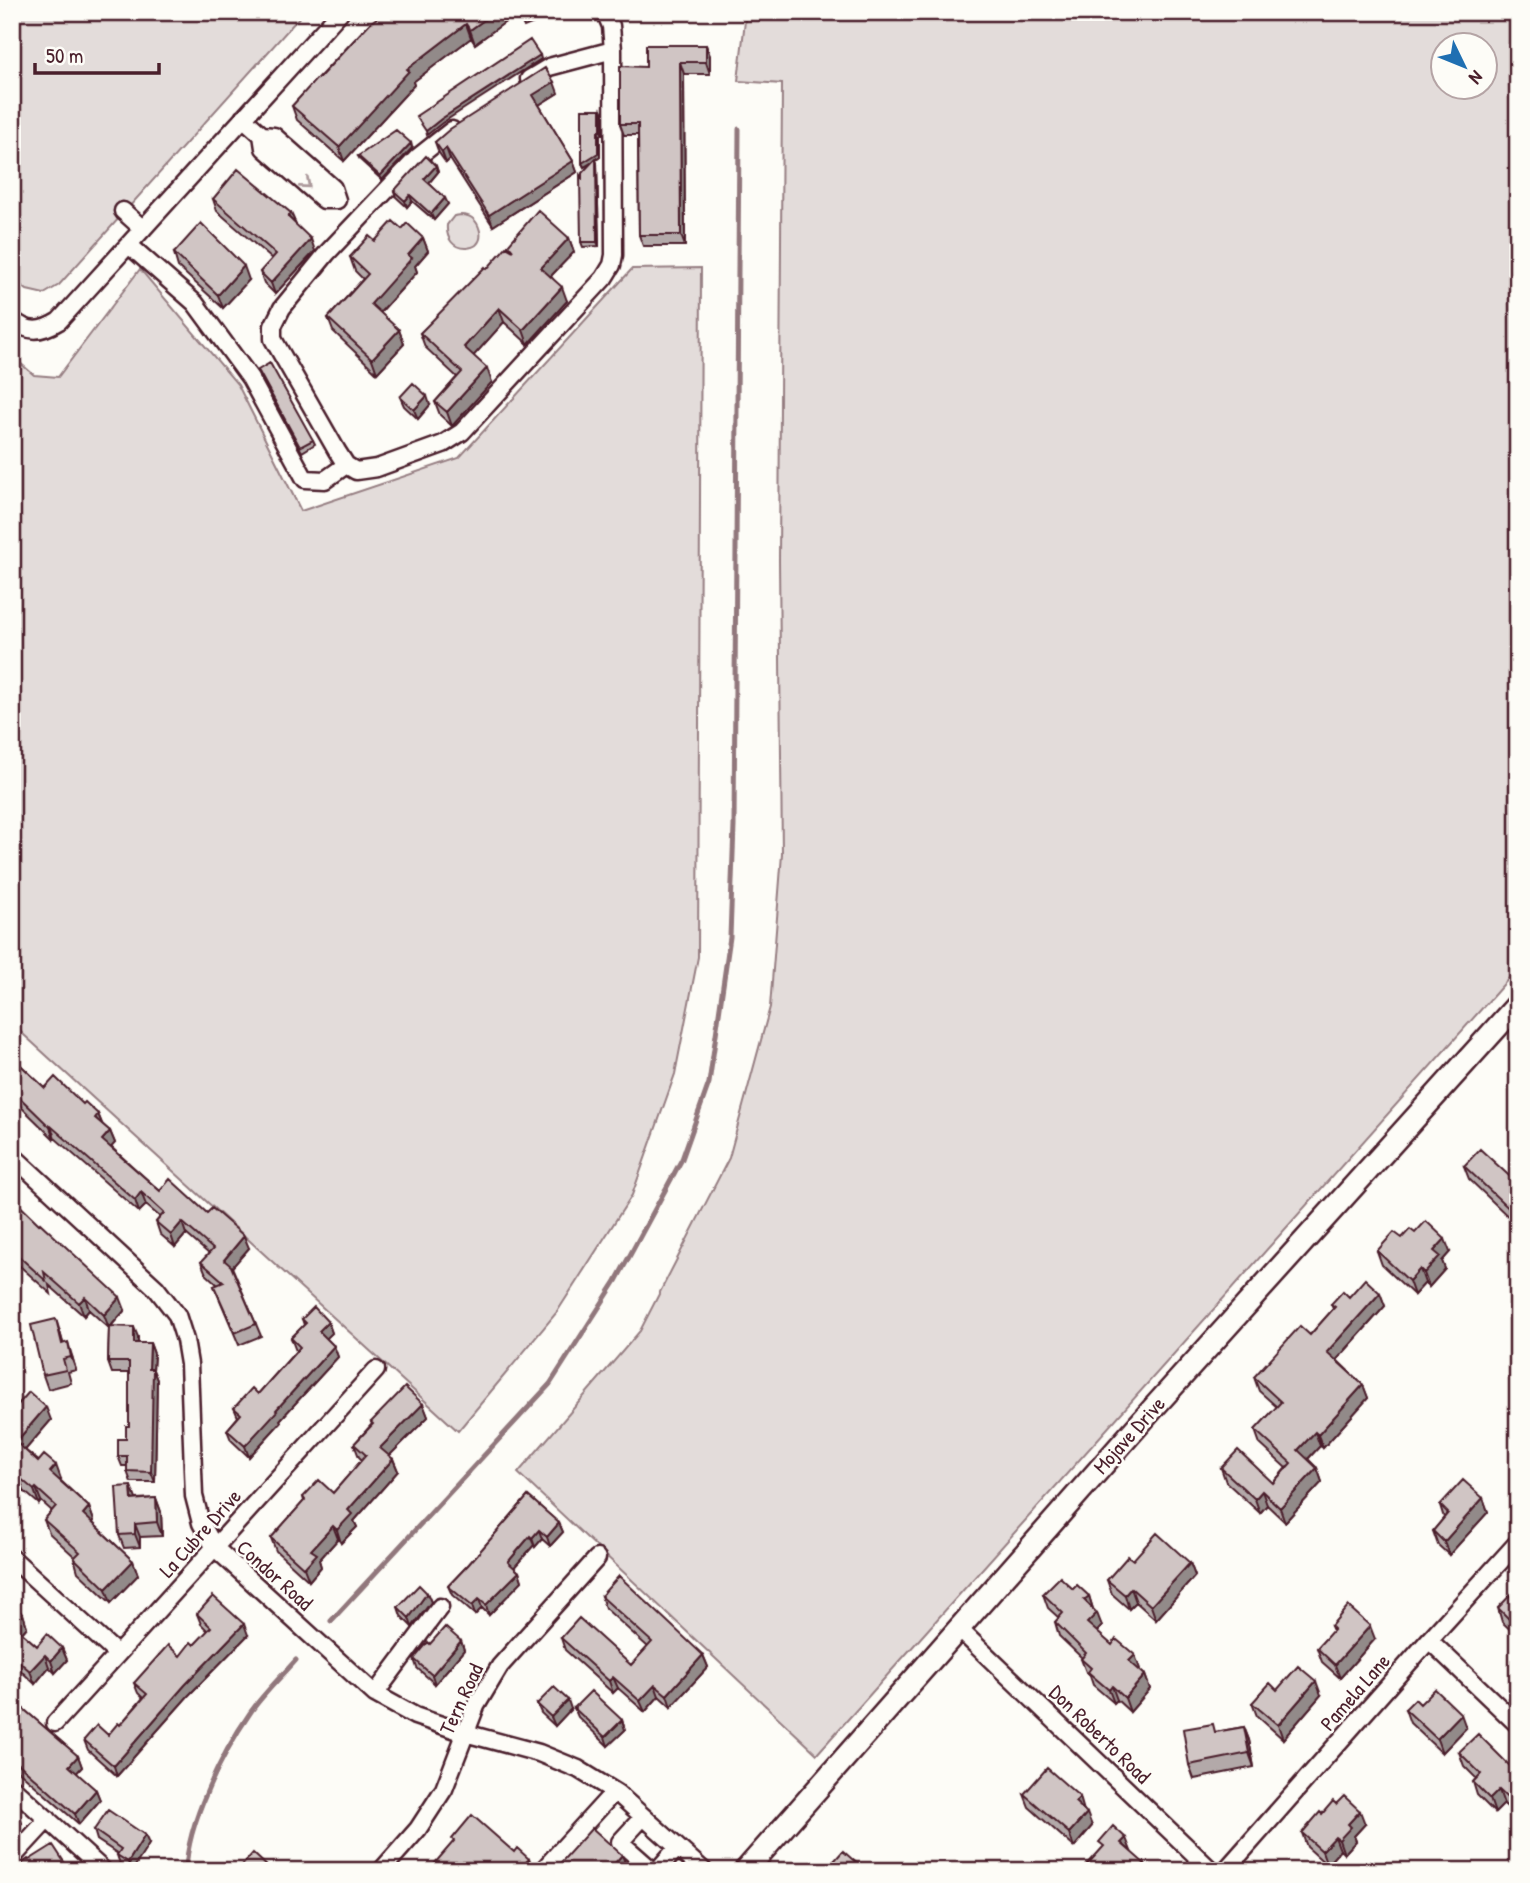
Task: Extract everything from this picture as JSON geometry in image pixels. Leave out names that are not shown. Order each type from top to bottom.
[{"type":"main road","name":"Mojave Drive","points":[[745,1871],[958,1628],[1518,1004]]},
{"type":"street","points":[[16,322],[35,330],[47,328],[59,321],[340,12]]},
{"type":"street","points":[[468,119],[418,157],[327,253],[282,308],[273,326],[273,340],[346,465],[356,471],[377,468],[443,444],[462,432],[604,278],[612,265],[613,50],[611,26],[605,12]]},
{"type":"street","points":[[519,86],[549,66],[613,50]]},
{"type":"street","points":[[243,118],[262,135],[264,148],[324,200],[337,201],[359,220]]},
{"type":"street","points":[[122,211],[143,229]]},
{"type":"street","points":[[130,245],[195,303],[250,378],[305,479],[325,480],[346,465]]},
{"type":"street","name":"Condor Road","points":[[12,1154],[156,1288],[177,1315],[186,1340],[189,1364],[194,1496],[201,1523],[215,1548],[375,1694],[415,1716],[466,1734],[540,1753],[578,1769],[614,1791],[704,1871]]},
{"type":"street","name":"La Cubre Drive","points":[[55,1723],[376,1370]]},
{"type":"street","name":"Pamela Lane","points":[[1225,1871],[1518,1542]]},
{"type":"street","points":[[12,1558],[117,1654]]},
{"type":"street","name":"Tern Road","points":[[381,1871],[418,1829],[444,1789],[476,1706],[500,1666],[597,1558]]},
{"type":"street","points":[[375,1694],[440,1606]]},
{"type":"street","name":"Don Roberto Road","points":[[958,1628],[1212,1871]]},
{"type":"street","points":[[1429,1640],[1518,1725]]},
{"type":"street","points":[[12,1787],[103,1871]]},
{"type":"street","points":[[542,1871],[614,1791]]},
{"type":"street","points":[[643,1816],[620,1842],[655,1871],[677,1848]]},
{"type":"street","points":[[12,1858],[47,1819]]},
{"type":"shaded area","points":[[12,12],[304,12],[59,285],[44,294],[27,290],[12,278]]},
{"type":"shaded area","points":[[746,12],[1518,12],[1518,968],[817,1754],[518,1473],[640,1331],[729,1158],[770,1007],[782,854],[779,561],[782,84],[738,81]]},
{"type":"shaded area","points":[[461,215],[475,220],[479,227],[480,238],[474,246],[458,247],[449,238],[447,225],[454,216]]},
{"type":"shaded area","points":[[701,268],[698,957],[675,1074],[632,1195],[557,1312],[458,1431],[12,1024],[12,356],[34,375],[58,377],[140,269],[238,385],[301,511],[459,458],[632,269]]},
{"type":"building","points":[[385,12],[495,12],[470,30],[466,24],[407,69],[409,71],[339,147],[292,106],[370,23]]},
{"type":"building","points":[[530,40],[540,55],[426,131],[416,116]]},
{"type":"building","points":[[646,45],[706,45],[706,62],[680,62],[681,235],[639,235],[638,124],[620,124],[620,66],[646,67]]},
{"type":"building","points":[[545,68],[554,82],[533,95],[573,161],[489,215],[446,148],[442,152],[435,142],[450,129]]},
{"type":"building","points":[[582,109],[601,109],[601,131],[598,131],[598,153],[582,163]]},
{"type":"building","points":[[396,130],[411,143],[380,176],[358,156]]},
{"type":"building","points":[[426,156],[436,166],[424,179],[445,198],[431,214],[410,195],[405,201],[394,191]]},
{"type":"building","points":[[596,158],[597,242],[581,242],[580,175],[582,178],[582,173]]},
{"type":"building","points":[[238,169],[291,213],[288,217],[311,239],[271,283],[260,272],[276,254],[213,199]]},
{"type":"building","points":[[538,210],[569,238],[541,268],[562,287],[523,330],[499,308],[464,347],[487,368],[447,412],[435,402],[462,372],[420,333],[485,267],[487,269],[506,247],[513,251],[508,245]]},
{"type":"building","points":[[393,221],[402,229],[407,223],[423,238],[408,255],[412,258],[371,304],[399,330],[372,359],[328,318],[368,274],[350,257],[369,236],[375,241]]},
{"type":"building","points":[[201,223],[244,266],[218,295],[174,253]]},
{"type":"building","points":[[270,363],[313,440],[300,447],[258,370]]},
{"type":"building","points":[[413,383],[427,396],[414,410],[400,397]]},
{"type":"building","points":[[12,1057],[45,1088],[55,1077],[83,1104],[85,1102],[98,1114],[95,1118],[110,1131],[102,1140],[160,1191],[170,1179],[207,1213],[212,1208],[244,1236],[224,1260],[231,1266],[256,1324],[235,1333],[214,1286],[224,1282],[201,1262],[213,1249],[182,1222],[171,1235],[156,1222],[164,1213],[141,1192],[135,1200],[50,1127],[12,1090]]},
{"type":"building","points":[[1480,1149],[1518,1184],[1518,1217],[1464,1166]]},
{"type":"building","points":[[12,1198],[120,1297],[104,1315],[85,1297],[79,1303],[44,1272],[46,1281],[12,1250]]},
{"type":"building","points":[[1426,1221],[1445,1239],[1434,1251],[1440,1256],[1424,1273],[1420,1269],[1409,1281],[1377,1251],[1394,1232],[1402,1238],[1410,1229],[1415,1233]]},
{"type":"building","points":[[1365,1279],[1380,1293],[1327,1352],[1363,1385],[1318,1435],[1315,1432],[1298,1450],[1317,1468],[1280,1508],[1262,1491],[1255,1499],[1221,1468],[1238,1450],[1273,1483],[1291,1463],[1255,1430],[1281,1402],[1254,1377],[1300,1326],[1310,1335],[1335,1307],[1331,1304],[1343,1291],[1349,1297]]},
{"type":"building","points":[[314,1307],[328,1322],[319,1331],[334,1346],[245,1446],[227,1430],[241,1414],[234,1408],[252,1388],[258,1394],[300,1347],[291,1338],[306,1323],[302,1319]]},
{"type":"building","points":[[56,1319],[62,1344],[68,1342],[71,1357],[63,1359],[66,1370],[43,1375],[31,1325]]},
{"type":"building","points":[[109,1326],[134,1327],[134,1343],[150,1343],[149,1369],[153,1369],[151,1472],[127,1471],[127,1456],[118,1456],[118,1439],[126,1439],[126,1426],[129,1426],[129,1362],[108,1362]]},
{"type":"building","points":[[405,1387],[423,1404],[380,1448],[393,1459],[348,1510],[352,1514],[337,1530],[333,1526],[311,1550],[317,1554],[304,1568],[271,1538],[319,1480],[333,1493],[366,1455],[354,1444]]},
{"type":"building","points":[[29,1392],[46,1407],[16,1442],[38,1462],[44,1455],[56,1465],[50,1472],[89,1507],[83,1514],[133,1561],[106,1589],[74,1558],[80,1552],[44,1520],[56,1506],[19,1477],[12,1484],[12,1405],[15,1408]]},
{"type":"building","points":[[1463,1480],[1483,1498],[1444,1542],[1433,1531],[1448,1513],[1440,1505]]},
{"type":"building","points":[[131,1486],[132,1500],[156,1498],[157,1522],[135,1524],[135,1534],[119,1535],[116,1487]]},
{"type":"building","points":[[528,1496],[559,1523],[547,1537],[539,1530],[532,1538],[530,1536],[508,1562],[519,1572],[486,1605],[479,1599],[472,1606],[448,1586]]},
{"type":"building","points":[[1157,1533],[1190,1563],[1151,1606],[1131,1588],[1125,1595],[1107,1580],[1128,1556],[1133,1560]]},
{"type":"building","points":[[619,1576],[703,1655],[667,1695],[655,1685],[640,1701],[613,1677],[609,1681],[561,1638],[579,1618],[631,1665],[652,1642],[601,1596]]},
{"type":"building","points":[[1060,1577],[1073,1589],[1077,1585],[1089,1596],[1084,1600],[1097,1613],[1087,1623],[1112,1645],[1116,1639],[1135,1655],[1129,1661],[1145,1675],[1125,1698],[1112,1686],[1109,1690],[1088,1672],[1091,1668],[1081,1659],[1086,1653],[1055,1622],[1063,1613],[1043,1594]]},
{"type":"building","points":[[419,1585],[427,1593],[409,1618],[398,1607]]},
{"type":"building","points":[[1518,1589],[1518,1628],[1498,1608]]},
{"type":"building","points":[[213,1596],[244,1624],[185,1685],[114,1766],[84,1740],[97,1725],[108,1735],[118,1723],[120,1725],[147,1694],[134,1683],[168,1645],[180,1656],[191,1642],[194,1645],[211,1627],[197,1614]]},
{"type":"building","points":[[12,1605],[23,1614],[13,1625],[37,1646],[47,1634],[62,1648],[51,1661],[45,1655],[30,1671],[16,1659],[12,1663]]},
{"type":"building","points":[[1348,1606],[1370,1626],[1335,1665],[1317,1648],[1334,1629],[1331,1626]]},
{"type":"building","points":[[445,1627],[461,1641],[432,1675],[414,1659]]},
{"type":"building","points":[[1298,1666],[1316,1681],[1278,1725],[1252,1703],[1270,1683],[1277,1690]]},
{"type":"building","points":[[554,1687],[568,1700],[551,1717],[537,1704]]},
{"type":"building","points":[[1435,1689],[1461,1714],[1437,1739],[1405,1709],[1415,1699],[1420,1704]]},
{"type":"building","points":[[591,1691],[622,1720],[605,1737],[574,1708]]},
{"type":"building","points":[[12,1699],[78,1756],[69,1766],[96,1790],[75,1814],[12,1758]]},
{"type":"building","points":[[1213,1724],[1215,1732],[1244,1727],[1249,1753],[1189,1765],[1183,1729]]},
{"type":"building","points":[[1478,1734],[1518,1774],[1518,1808],[1499,1790],[1490,1799],[1473,1782],[1481,1774],[1459,1752]]},
{"type":"building","points":[[1047,1768],[1080,1797],[1075,1802],[1087,1813],[1069,1833],[1024,1794]]},
{"type":"building","points":[[1344,1796],[1360,1811],[1339,1840],[1335,1837],[1322,1851],[1302,1833],[1320,1812],[1322,1814],[1333,1801],[1336,1804]]},
{"type":"building","points":[[12,1805],[19,1814],[12,1819]]},
{"type":"building","points":[[108,1810],[145,1835],[128,1862],[117,1855],[121,1849],[94,1830]]},
{"type":"building","points":[[472,1815],[514,1852],[517,1848],[529,1859],[518,1871],[428,1871]]},
{"type":"building","points":[[1113,1826],[1126,1838],[1121,1843],[1145,1864],[1139,1871],[1089,1871],[1085,1867],[1104,1846],[1099,1842]]},
{"type":"building","points":[[592,1828],[622,1855],[608,1871],[546,1871],[551,1866],[555,1869]]},
{"type":"building","points":[[53,1845],[70,1871],[12,1871],[28,1859]]},
{"type":"building","points":[[843,1851],[860,1866],[856,1871],[825,1871]]},
{"type":"building","points":[[253,1853],[272,1871],[237,1871]]},
{"type":"waterway","points":[[331,1621],[550,1384],[616,1281],[682,1159],[709,1083],[730,937],[734,826],[739,129]]},
{"type":"waterway","points":[[186,1871],[193,1832],[218,1767],[255,1706],[296,1660]]}]
